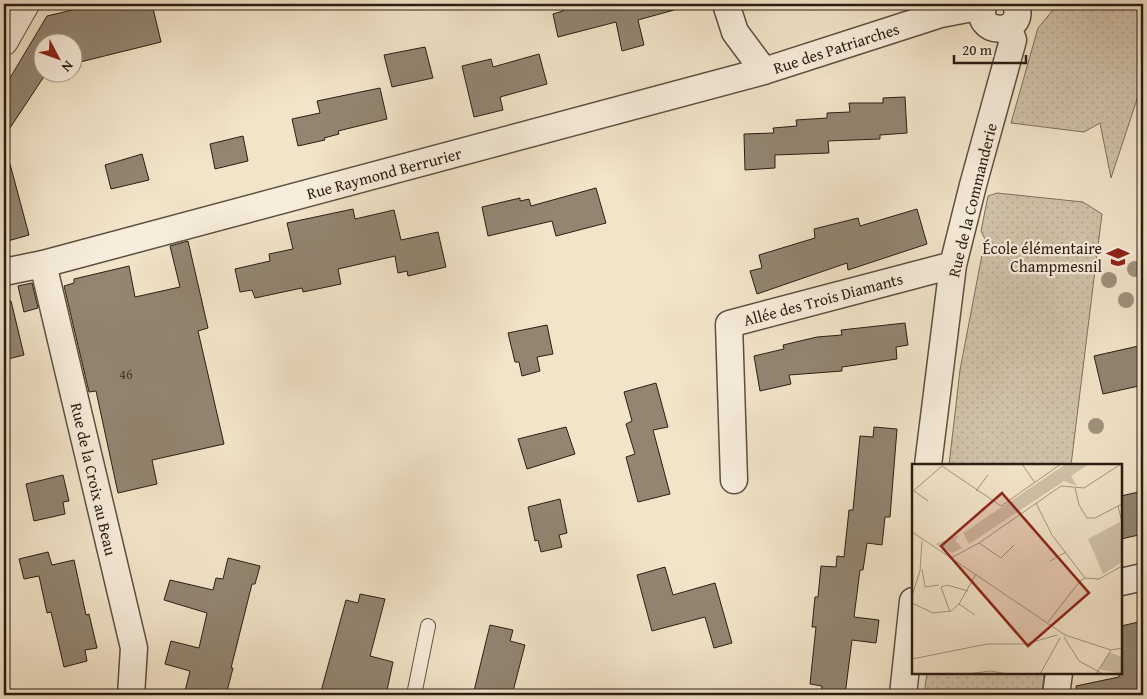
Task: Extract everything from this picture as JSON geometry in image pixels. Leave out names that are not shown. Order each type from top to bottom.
[{"type":"street","points":[[4,41],[25,4]]},
{"type":"street","name":"Rue des Patriarches","points":[[726,4],[734,32],[764,71],[941,14],[983,5]]},
{"type":"street","points":[[983,5],[982,12],[986,23],[997,29],[1012,15]]},
{"type":"street","name":"Rue de la Commanderie","points":[[928,464],[953,264],[972,185],[1013,40],[1012,15]]},
{"type":"street","name":"Rue Raymond Berrurier","points":[[4,272],[43,264],[764,71]]},
{"type":"street","name":"Rue de la Croix au Beau","points":[[43,264],[134,648],[131,695]]},
{"type":"street","name":"Allée des Trois Diamants","points":[[734,480],[729,324],[953,264]]},
{"type":"street","points":[[1122,582],[1143,577]]},
{"type":"street","points":[[903,695],[912,610]]},
{"type":"street","points":[[1056,695],[1059,674]]},
{"type":"lane","points":[[414,695],[428,626]]},
{"type":"shaded area","points":[[1064,4],[1143,4],[1143,81],[1111,178],[1100,123],[1084,132],[1011,123],[1038,28],[1053,10]]},
{"type":"shaded area","points":[[997,193],[1083,202],[1102,214],[1071,464],[949,464],[960,370],[985,239],[981,231],[988,196]]},
{"type":"shaded area","points":[[927,674],[1044,674],[1042,695],[924,695]]},
{"type":"building","points":[[98,4],[152,4],[161,42],[82,62],[82,32],[37,32],[47,16]]},
{"type":"building","points":[[562,4],[674,4],[674,10],[638,20],[644,45],[622,51],[616,22],[558,37],[553,14],[563,11]]},
{"type":"building","points":[[32,41],[32,82],[40,82],[4,137],[4,88]]},
{"type":"building","points":[[425,47],[433,78],[392,87],[384,55]]},
{"type":"building","points":[[539,54],[547,84],[500,97],[503,110],[474,117],[462,66],[491,59],[493,67]]},
{"type":"building","points":[[380,88],[387,119],[338,131],[339,134],[324,138],[325,140],[298,146],[292,119],[320,113],[317,101]]},
{"type":"building","points":[[905,97],[907,133],[880,135],[880,139],[828,141],[829,153],[775,155],[775,168],[745,170],[744,134],[774,133],[773,128],[797,126],[796,120],[827,118],[827,113],[850,112],[849,103],[883,103],[883,98]]},
{"type":"building","points":[[243,136],[248,161],[215,169],[210,144]]},
{"type":"building","points":[[142,154],[149,180],[111,189],[105,165]]},
{"type":"building","points":[[10,164],[29,235],[4,242],[4,165]]},
{"type":"building","points":[[596,188],[606,223],[556,236],[552,221],[488,236],[482,207],[520,198],[520,201],[529,199],[531,206]]},
{"type":"building","points":[[353,209],[355,219],[394,210],[401,240],[438,232],[446,267],[408,276],[407,271],[398,273],[395,256],[338,269],[341,284],[303,292],[302,288],[255,298],[252,290],[240,292],[235,269],[270,261],[269,254],[293,249],[287,223]]},
{"type":"building","points":[[917,209],[927,244],[848,270],[847,263],[757,294],[750,271],[762,268],[759,255],[815,238],[814,229],[858,218],[860,226]]},
{"type":"building","points":[[188,241],[208,328],[198,331],[224,444],[152,460],[157,484],[118,493],[96,391],[89,392],[64,286],[74,283],[74,279],[129,266],[135,297],[180,287],[170,246]]},
{"type":"building","points":[[32,283],[38,308],[24,312],[18,286]]},
{"type":"building","points":[[4,301],[11,301],[24,355],[4,360]]},
{"type":"building","points":[[905,323],[908,345],[896,347],[897,359],[842,367],[842,371],[789,375],[791,384],[760,391],[754,356],[784,349],[783,345],[817,337],[842,335],[841,330]]},
{"type":"building","points":[[547,325],[553,354],[537,357],[540,371],[522,376],[519,362],[515,362],[508,333]]},
{"type":"building","points":[[1143,345],[1143,385],[1103,394],[1094,356]]},
{"type":"building","points":[[656,383],[668,427],[653,430],[670,494],[638,502],[626,457],[635,454],[626,424],[632,421],[624,392]]},
{"type":"building","points":[[566,427],[575,454],[527,469],[518,439]]},
{"type":"building","points":[[874,427],[897,429],[890,517],[885,517],[882,545],[867,543],[863,570],[860,570],[854,617],[879,620],[876,643],[852,640],[845,695],[821,695],[822,686],[810,684],[816,627],[812,627],[815,597],[818,597],[821,566],[836,567],[837,556],[844,557],[849,510],[853,510],[860,436],[873,437]]},
{"type":"building","points":[[63,475],[69,501],[63,502],[65,514],[34,521],[26,484]]},
{"type":"building","points":[[1143,491],[1143,534],[1122,539],[1122,496]]},
{"type":"building","points":[[560,499],[567,533],[559,535],[562,547],[541,552],[538,540],[535,541],[528,507]]},
{"type":"building","points":[[48,552],[52,565],[74,560],[86,615],[89,614],[97,648],[85,650],[87,661],[64,667],[51,612],[47,613],[39,576],[24,579],[19,559]]},
{"type":"building","points":[[228,558],[260,566],[255,584],[252,584],[226,695],[184,695],[190,671],[165,664],[171,641],[199,648],[207,613],[164,600],[170,580],[213,590],[216,578],[223,579]]},
{"type":"building","points":[[665,567],[673,595],[715,583],[732,643],[714,648],[705,617],[652,631],[637,575]]},
{"type":"building","points":[[360,594],[385,599],[370,656],[393,662],[386,695],[320,695],[346,600],[358,603]]},
{"type":"building","points":[[1143,621],[1143,695],[1077,695],[1076,686],[1119,677],[1119,674],[1122,674],[1122,626]]},
{"type":"building","points":[[490,625],[513,630],[510,641],[525,645],[512,695],[473,695]]},
{"type":"place","name":"École élémentaire Champmesnil","points":[[1118,257]]}]
